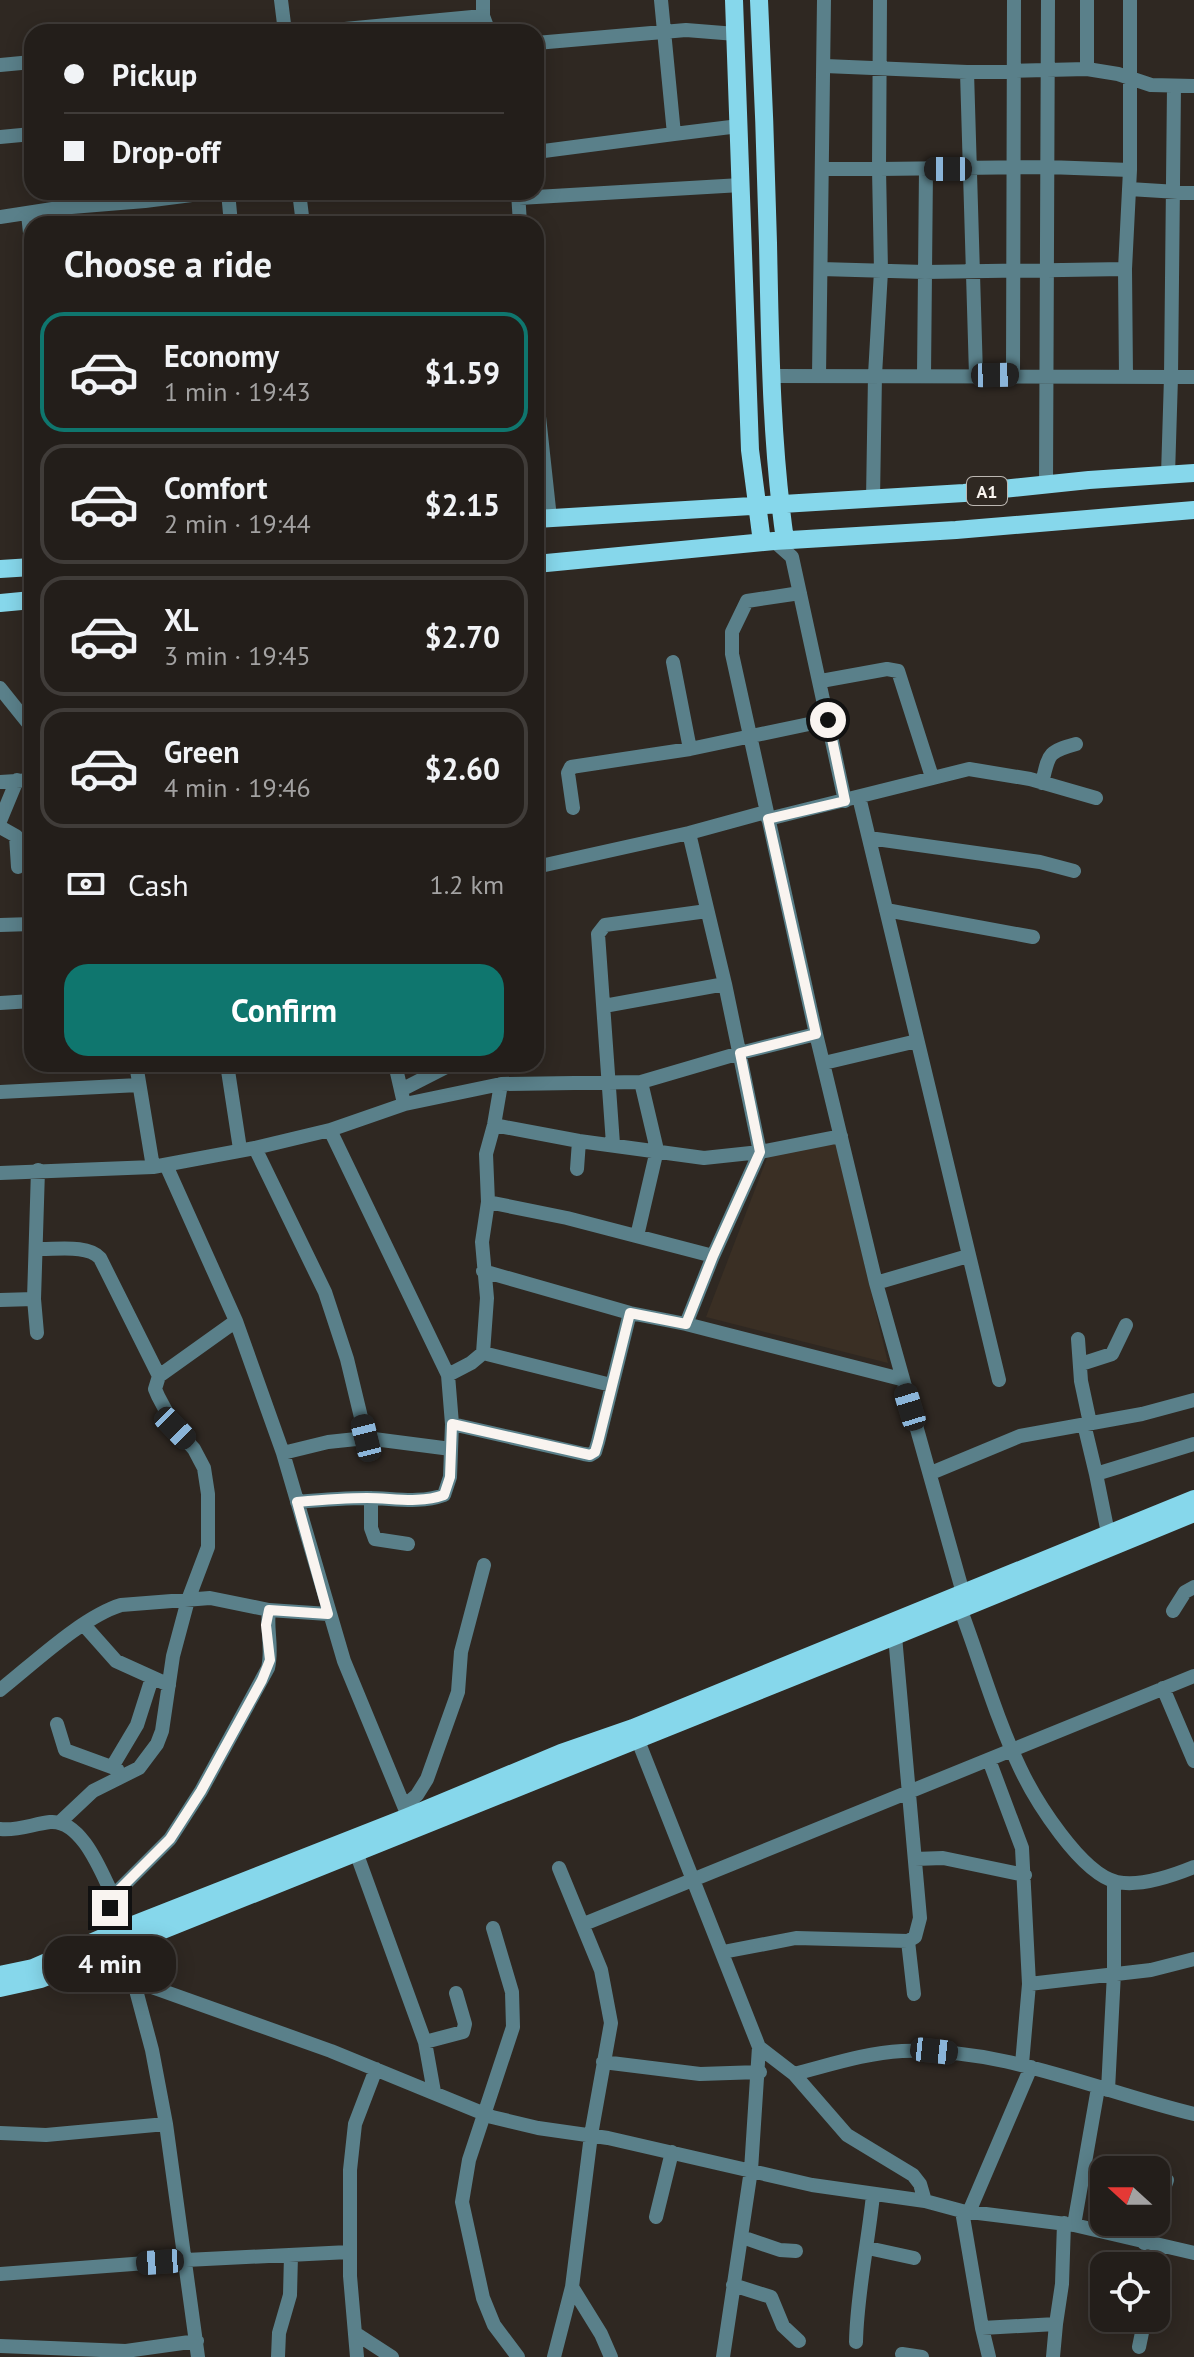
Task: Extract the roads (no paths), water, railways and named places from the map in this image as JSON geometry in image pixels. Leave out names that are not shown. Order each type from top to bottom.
[{"type":"main road","points":[[734,0],[750,450],[758,506],[773,541]]},
{"type":"main road","points":[[759,0],[766,127],[771,376],[780,505],[773,541]]},
{"type":"main road","name":"A1","points":[[544,518],[964,493],[1194,473]]},
{"type":"main road","name":"A1","points":[[544,563],[773,541],[1194,510]]},
{"type":"main road","points":[[0,569],[24,568]]},
{"type":"main road","points":[[0,603],[24,601]]},
{"type":"main road","points":[[0,1975],[33,1968],[121,1938],[356,1852],[409,1818],[637,1738],[895,1636],[961,1601],[1108,1533],[1194,1499]]},
{"type":"main road","points":[[0,1988],[41,1979],[121,1938],[561,1753],[1194,1513]]},
{"type":"street","points":[[281,0],[284,24]]},
{"type":"street","points":[[483,0],[486,24]]},
{"type":"street","points":[[661,0],[674,134]]},
{"type":"street","points":[[819,376],[824,0]]},
{"type":"street","points":[[873,499],[881,271],[880,0]]},
{"type":"street","points":[[1013,375],[1014,0]]},
{"type":"street","points":[[1046,484],[1048,0]]},
{"type":"street","points":[[1087,0],[1087,69]]},
{"type":"street","points":[[1126,377],[1130,0]]},
{"type":"street","points":[[434,24],[483,16]]},
{"type":"street","points":[[544,42],[686,30],[736,34]]},
{"type":"street","points":[[0,65],[24,63]]},
{"type":"street","points":[[825,66],[967,72],[1087,69],[1151,85],[1194,86]]},
{"type":"street","points":[[967,72],[976,375]]},
{"type":"street","points":[[1168,475],[1174,86]]},
{"type":"street","points":[[544,151],[739,126]]},
{"type":"street","points":[[0,137],[24,135]]},
{"type":"street","points":[[823,169],[1047,167],[1130,170]]},
{"type":"street","points":[[924,376],[926,169]]},
{"type":"street","points":[[544,194],[741,185]]},
{"type":"street","points":[[1129,189],[1194,193]]},
{"type":"street","points":[[59,208],[60,200]]},
{"type":"street","points":[[0,217],[59,208],[153,200]]},
{"type":"street","points":[[821,269],[925,272],[1125,269]]},
{"type":"street","points":[[771,376],[1194,377]]},
{"type":"street","points":[[773,541],[792,557],[828,720],[852,799],[869,838],[999,1380]]},
{"type":"street","points":[[800,593],[747,601],[732,632],[732,654],[748,738],[876,1283],[901,1379],[931,1473],[961,1601],[1012,1750],[1034,1792],[1078,1857],[1114,1882],[1133,1883],[1194,1867]]},
{"type":"street","points":[[673,662],[690,749]]},
{"type":"street","points":[[821,681],[887,669],[898,671],[932,777]]},
{"type":"street","points":[[0,688],[24,718]]},
{"type":"street","points":[[573,808],[568,773],[571,767],[690,749],[828,720]]},
{"type":"street","points":[[1042,783],[1049,755],[1076,744]]},
{"type":"street","points":[[544,865],[852,799],[969,769],[1042,783],[1096,798]]},
{"type":"street","points":[[0,782],[24,780]]},
{"type":"street","points":[[18,867],[16,836],[0,824],[4,794],[24,780]]},
{"type":"street","points":[[686,1324],[760,1152],[689,833]]},
{"type":"street","points":[[869,838],[1040,862],[1074,871]]},
{"type":"street","points":[[886,910],[1033,937]]},
{"type":"street","points":[[613,1144],[600,928],[707,911]]},
{"type":"street","points":[[0,925],[24,924]]},
{"type":"street","points":[[604,1006],[725,984]]},
{"type":"street","points":[[0,1003],[24,1002]]},
{"type":"street","points":[[403,1097],[501,1084],[641,1082],[816,1034]]},
{"type":"street","points":[[824,1063],[917,1041]]},
{"type":"street","points":[[137,1072],[160,1166],[236,1321],[283,1453],[344,1661],[409,1818]]},
{"type":"street","points":[[229,1072],[248,1149],[325,1292],[347,1359],[366,1438]]},
{"type":"street","points":[[397,1072],[403,1097]]},
{"type":"street","points":[[0,1173],[160,1166],[248,1149],[330,1130],[403,1097],[440,1072]]},
{"type":"street","points":[[637,1236],[657,1150],[641,1082]]},
{"type":"street","points":[[448,1375],[483,1353],[487,1298],[482,1224],[488,1202],[486,1154],[501,1084]]},
{"type":"street","points":[[0,1092],[139,1085]]},
{"type":"street","points":[[494,1125],[579,1141],[704,1158],[760,1152],[841,1136]]},
{"type":"street","points":[[297,1502],[434,1499],[444,1495],[450,1477],[452,1424],[448,1375],[330,1130]]},
{"type":"street","points":[[577,1169],[579,1141]]},
{"type":"street","points":[[37,1333],[34,1299],[38,1170]]},
{"type":"street","points":[[488,1202],[713,1256]]},
{"type":"street","points":[[36,1249],[95,1252],[159,1376]]},
{"type":"street","points":[[876,1283],[968,1256]]},
{"type":"street","points":[[483,1271],[630,1313],[686,1324],[901,1379]]},
{"type":"street","points":[[0,1300],[34,1299]]},
{"type":"street","points":[[452,1424],[590,1455],[595,1452],[630,1313]]},
{"type":"street","points":[[59,1823],[93,1791],[139,1768],[157,1744],[188,1600],[209,1540],[206,1480],[200,1459],[175,1428],[155,1389],[159,1376],[236,1321]]},
{"type":"street","points":[[1081,1364],[1112,1354],[1126,1325]]},
{"type":"street","points":[[1078,1339],[1087,1424],[1108,1533]]},
{"type":"street","points":[[483,1353],[611,1385]]},
{"type":"street","points":[[931,1473],[1020,1436],[1193,1405]]},
{"type":"street","points":[[283,1453],[328,1442],[366,1438],[451,1449]]},
{"type":"street","points":[[1096,1474],[1194,1444]]},
{"type":"street","points":[[371,1498],[371,1528],[375,1539],[408,1544]]},
{"type":"street","points":[[409,1818],[427,1779],[458,1692],[461,1652],[484,1565]]},
{"type":"street","points":[[1173,1611],[1185,1592],[1194,1587]]},
{"type":"street","points":[[0,1690],[84,1625],[121,1605],[210,1598],[269,1610],[328,1614]]},
{"type":"street","points":[[198,2357],[166,2124],[152,2050],[135,1981],[110,1908],[113,1896],[170,1839],[201,1791],[262,1680],[270,1660],[266,1625],[269,1610]]},
{"type":"street","points":[[84,1625],[116,1661],[169,1685]]},
{"type":"street","points":[[723,1952],[796,1938],[908,1941],[915,1937],[920,1918],[895,1636]]},
{"type":"street","points":[[584,1924],[1194,1676]]},
{"type":"street","points":[[112,1767],[137,1725],[152,1678]]},
{"type":"street","points":[[1163,1688],[1194,1760]]},
{"type":"street","points":[[57,1724],[65,1750],[129,1774]]},
{"type":"street","points":[[637,1738],[759,2047],[760,2072],[751,2170],[723,2357]]},
{"type":"street","points":[[989,1760],[1019,1836],[1025,1875],[1029,1984],[1027,2066],[1015,2110],[966,2211],[982,2328],[989,2357]]},
{"type":"street","points":[[0,1845],[2,1829],[59,1823],[76,1833],[88,1847],[113,1896]]},
{"type":"street","points":[[356,1852],[425,2042],[434,2092]]},
{"type":"street","points":[[915,1859],[943,1858],[1025,1875]]},
{"type":"street","points":[[554,2357],[572,2287],[591,2135],[611,2023],[601,1970],[559,1868]]},
{"type":"street","points":[[1053,2357],[1069,2224],[1103,2089],[1114,1973],[1114,1882]]},
{"type":"street","points":[[493,1928],[512,1992],[513,2027],[469,2160],[462,2202],[483,2298],[494,2325],[518,2357]]},
{"type":"street","points":[[908,1941],[914,1994]]},
{"type":"street","points":[[1029,1984],[1151,1970],[1194,1959]]},
{"type":"street","points":[[135,1981],[376,2069],[486,2114],[538,2128],[591,2135],[812,2185],[925,2201],[966,2211],[1069,2224],[1194,2253]]},
{"type":"street","points":[[425,2042],[463,2032],[465,2024],[456,1993]]},
{"type":"street","points":[[759,2047],[794,2074],[847,2135],[913,2175],[920,2184],[925,2201]]},
{"type":"street","points":[[794,2074],[868,2055],[901,2051],[974,2056],[1027,2066],[1194,2114]]},
{"type":"street","points":[[603,2062],[700,2074],[760,2072]]},
{"type":"street","points":[[357,2357],[349,2252],[353,2137],[360,2108],[376,2069]]},
{"type":"street","points":[[0,2133],[46,2135],[166,2124]]},
{"type":"street","points":[[656,2217],[672,2152]]},
{"type":"street","points":[[856,2342],[856,2320],[873,2195]]},
{"type":"street","points":[[1152,2236],[1153,2252]]},
{"type":"street","points":[[742,2237],[780,2250],[796,2251]]},
{"type":"street","points":[[868,2248],[914,2258]]},
{"type":"street","points":[[0,2274],[349,2252]]},
{"type":"street","points":[[278,2357],[279,2333],[290,2295],[291,2255]]},
{"type":"street","points":[[733,2285],[771,2297],[783,2326],[799,2341]]},
{"type":"street","points":[[572,2287],[601,2334],[611,2357]]},
{"type":"street","points":[[982,2328],[1056,2324]]},
{"type":"street","points":[[1139,2347],[1142,2332]]},
{"type":"street","points":[[355,2333],[392,2357]]},
{"type":"street","points":[[0,2346],[126,2351],[197,2341]]},
{"type":"street","points":[[902,2354],[922,2357]]}]
